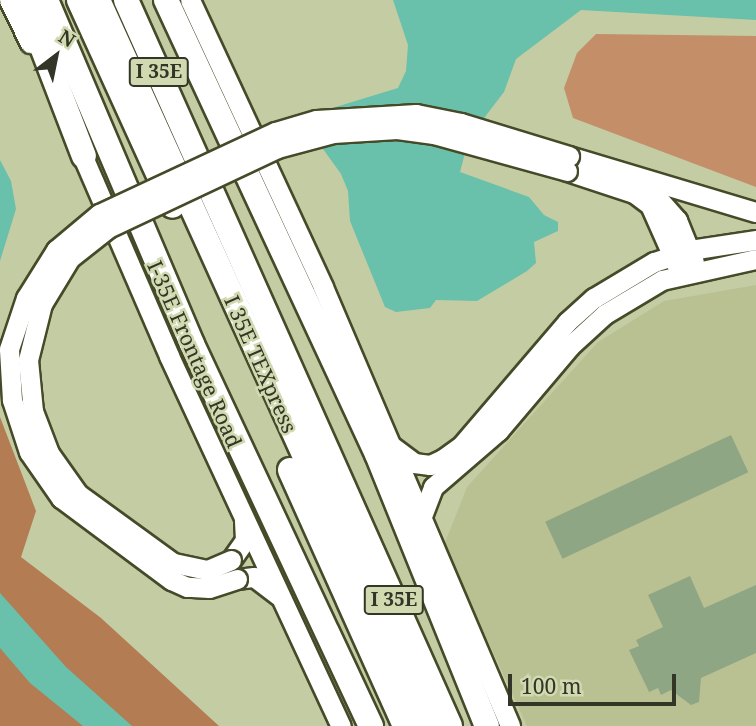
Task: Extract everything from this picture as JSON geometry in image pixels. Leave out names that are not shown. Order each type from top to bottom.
[{"type":"highway","points":[[24,0],[84,156]]},
{"type":"highway","points":[[46,0],[192,344],[268,512],[371,726]]},
{"type":"highway","name":"I 35E","points":[[79,0],[238,335]]},
{"type":"highway","name":"I 35E TEXpress","points":[[99,0],[238,335],[316,481],[427,726]]},
{"type":"highway","name":"I 35E","points":[[126,0],[270,323],[316,481],[405,726]]},
{"type":"highway","points":[[166,0],[314,291],[385,450],[487,726]]},
{"type":"highway","name":"I 35E","points":[[316,481],[450,726]]},
{"type":"main road","name":"I-35E Frontage Road","points":[[9,0],[84,156],[169,356],[341,726]]},
{"type":"main road","points":[[190,0],[314,291]]},
{"type":"main road","points":[[285,602],[262,580],[237,579],[209,588],[187,587],[171,580],[61,498],[29,452],[12,400],[9,349],[26,298],[56,250],[99,214],[275,132],[316,120],[416,114],[461,123],[634,192],[652,209],[685,262]]},
{"type":"main road","points":[[244,519],[245,540],[231,560],[207,570],[173,563],[79,494],[49,453],[33,411],[28,359],[41,304],[70,258],[120,222],[276,148],[333,133],[397,130],[434,134],[568,164],[624,172],[756,212]]},
{"type":"main road","points":[[624,172],[667,205],[685,262]]},
{"type":"main road","points":[[640,270],[658,240],[652,209]]},
{"type":"main road","points":[[422,516],[433,487],[498,431],[567,322],[594,298],[640,270],[685,262],[756,240]]},
{"type":"main road","points":[[385,450],[414,463],[430,465],[462,445],[605,314],[636,292],[685,262],[756,259]]},
{"type":"main road","points":[[385,450],[422,516],[510,726]]},
{"type":"shaded area","points":[[596,34],[756,36],[756,187],[573,118],[564,88],[577,53]]},
{"type":"shaded area","points":[[756,285],[756,726],[527,726],[444,545],[467,487],[598,342],[664,301]]},
{"type":"shaded area","points":[[0,417],[36,511],[21,557],[101,618],[219,726],[0,726]]},
{"type":"water","points":[[393,0],[756,0],[756,20],[581,10],[516,59],[504,92],[481,122],[465,153],[460,172],[529,197],[544,215],[558,222],[558,231],[534,242],[536,263],[527,271],[477,301],[436,300],[430,308],[396,312],[385,307],[350,221],[348,191],[341,174],[318,142],[316,113],[398,88],[406,71],[408,45]]},
{"type":"water","points":[[0,160],[11,181],[16,209],[0,261]]},
{"type":"water","points":[[0,593],[66,667],[132,726],[83,726],[30,683],[0,648]]},
{"type":"building","points":[[731,435],[748,472],[563,559],[545,522]]},
{"type":"building","points":[[690,576],[704,608],[756,585],[756,653],[701,678],[699,702],[691,705],[671,690],[661,695],[658,688],[649,692],[629,650],[639,646],[636,640],[663,627],[648,595]]}]
